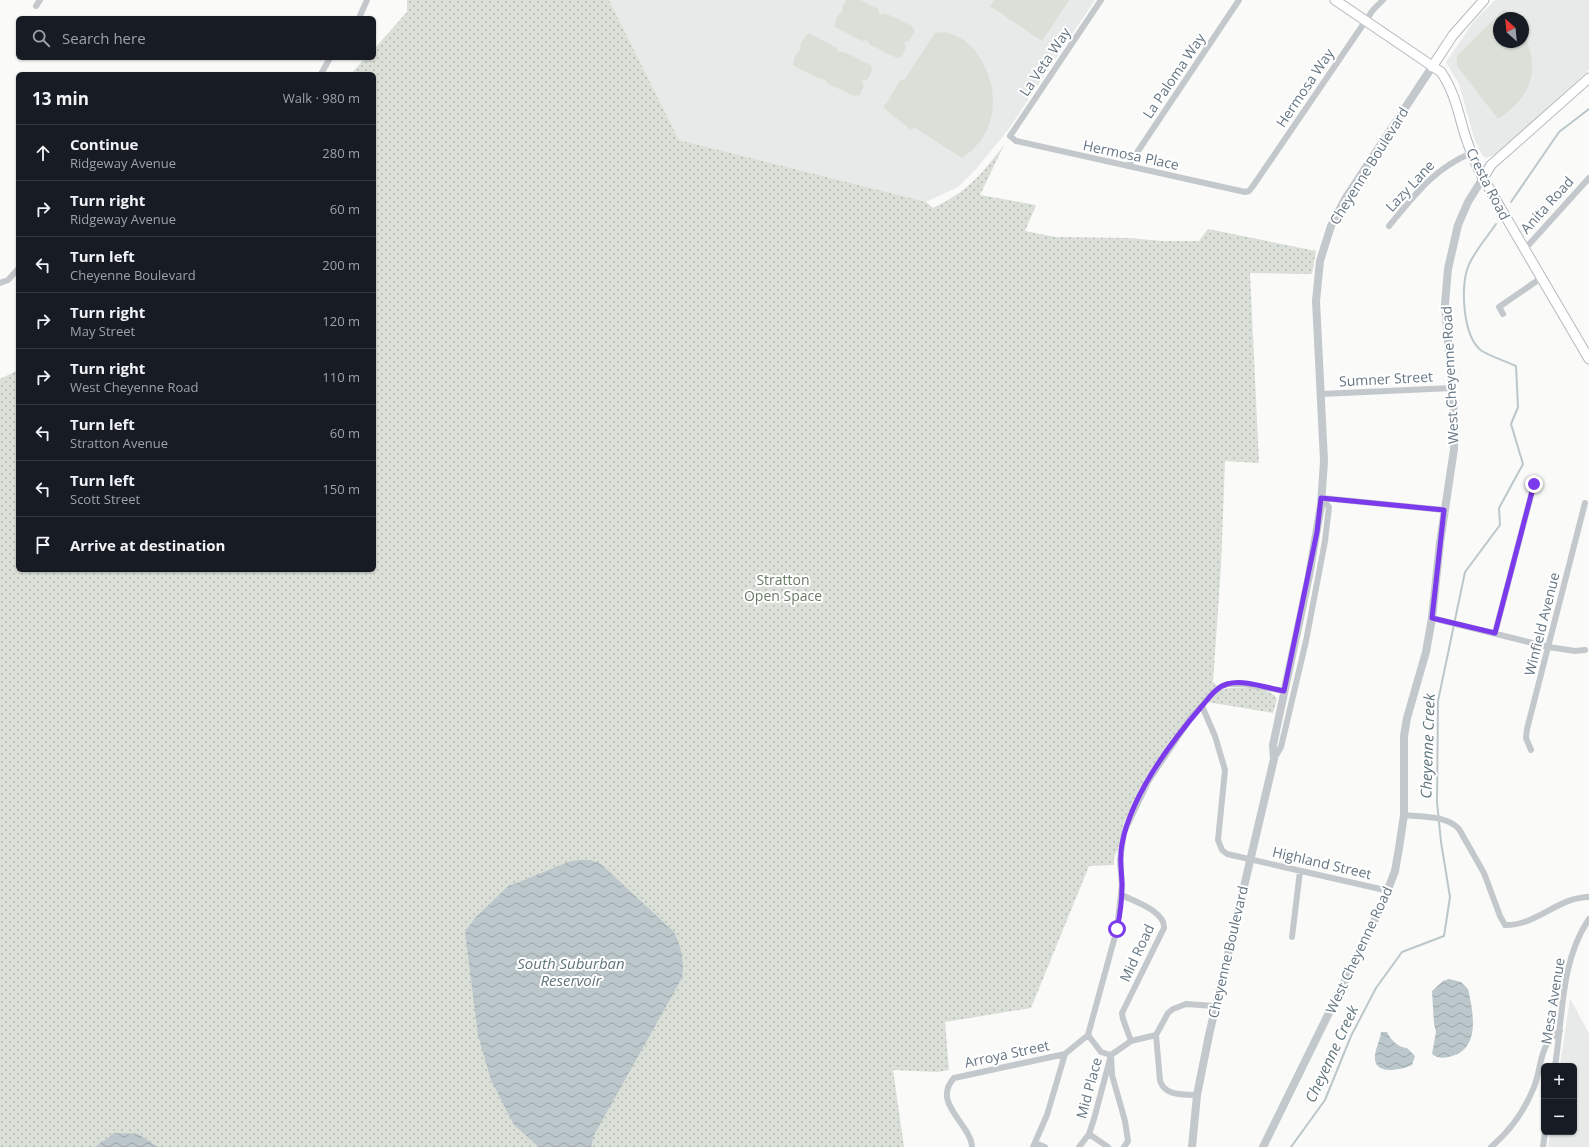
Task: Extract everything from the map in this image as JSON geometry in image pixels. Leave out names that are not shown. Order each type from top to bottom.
[{"type":"main road","name":"Cresta Road","points":[[1335,0],[1440,72],[1452,90],[1471,152],[1483,178],[1589,359]]},
{"type":"main road","name":"Cheyenne Boulevard","points":[[1432,67],[1453,35],[1484,0]]},
{"type":"main road","name":"West Cheyenne Road","points":[[1483,178],[1491,165],[1589,78]]},
{"type":"street","points":[[36,6],[40,0]]},
{"type":"street","points":[[359,16],[367,0]]},
{"type":"street","name":"La Veta Way","points":[[1010,136],[1101,0]]},
{"type":"street","name":"La Paloma Way","points":[[1128,166],[1240,0]]},
{"type":"street","name":"Hermosa Way","points":[[1249,191],[1366,20],[1383,0]]},
{"type":"street","points":[[322,72],[329,60]]},
{"type":"street","name":"Cheyenne Boulevard","points":[[1274,759],[1273,745],[1315,546],[1321,498],[1324,461],[1317,286],[1320,261],[1326,239],[1345,199],[1432,67]]},
{"type":"street","name":"Hermosa Place","points":[[1010,136],[1016,141],[1241,192],[1249,191]]},
{"type":"street","name":"Lazy Lane","points":[[1389,226],[1425,183],[1438,171],[1471,152]]},
{"type":"street","name":"West Cheyenne Road","points":[[1263,1147],[1389,890],[1399,848],[1404,816],[1404,736],[1407,718],[1426,652],[1432,618],[1444,510],[1454,449],[1452,388],[1445,304],[1448,269],[1460,220],[1483,178]]},
{"type":"street","name":"Anita Road","points":[[1524,250],[1589,179]]},
{"type":"street","points":[[0,283],[8,280],[16,271]]},
{"type":"street","points":[[1503,314],[1499,307],[1541,278]]},
{"type":"street","name":"Sumner Street","points":[[1321,394],[1452,388]]},
{"type":"street","points":[[1495,633],[1534,484]]},
{"type":"street","points":[[1321,498],[1444,510]]},
{"type":"street","name":"Cheyenne Boulevard","points":[[1192,1147],[1197,1095],[1215,1006],[1274,759],[1281,747],[1306,641],[1325,542],[1329,507],[1321,498]]},
{"type":"street","name":"Winfield Avenue","points":[[1531,750],[1526,738],[1527,729],[1585,503]]},
{"type":"street","points":[[1432,618],[1549,647],[1575,651],[1585,650]]},
{"type":"street","points":[[1045,1147],[1034,1145],[1047,1115],[1065,1054],[1088,1035],[1117,929],[1122,895],[1120,860],[1124,832],[1128,821],[1156,768],[1192,716],[1217,690],[1228,684],[1244,684],[1284,691]]},
{"type":"street","name":"Highland Street","points":[[1202,706],[1215,736],[1225,770],[1218,840],[1219,846],[1227,854],[1389,890]]},
{"type":"street","points":[[1404,816],[1443,820],[1454,824],[1463,835],[1484,873],[1500,916],[1505,925],[1517,924],[1534,918],[1560,904],[1589,897]]},
{"type":"street","points":[[1292,937],[1300,871]]},
{"type":"street","name":"Mid Road","points":[[1122,895],[1159,915],[1164,924],[1164,928],[1122,1014],[1131,1041]]},
{"type":"street","name":"Mesa Avenue","points":[[1555,1063],[1571,958],[1578,938],[1589,919]]},
{"type":"street","points":[[1197,1095],[1170,1093],[1162,1087],[1160,1081],[1156,1036],[1165,1018],[1173,1009],[1186,1004],[1215,1006]]},
{"type":"street","points":[[1491,1147],[1501,1138],[1520,1115],[1534,1087],[1545,1048],[1552,1035],[1560,1031]]},
{"type":"street","name":"Mid Place","points":[[1088,1035],[1101,1052],[1111,1055],[1103,1089],[1089,1134]]},
{"type":"street","points":[[1124,1147],[1128,1142],[1125,1121],[1112,1074],[1111,1055],[1131,1041],[1156,1036]]},
{"type":"street","name":"Arroya Street","points":[[972,1147],[968,1134],[949,1106],[948,1089],[954,1078],[1065,1054]]},
{"type":"street","points":[[1079,1147],[1089,1134],[1108,1147]]},
{"type":"street","points":[[1543,1147],[1545,1135]]},
{"type":"shaded area","points":[[609,0],[1095,0],[1008,130],[977,168],[958,187],[926,202],[679,140]]},
{"type":"shaded area","points":[[1495,0],[1589,0],[1589,70],[1494,155],[1486,158],[1482,155],[1474,138],[1459,84],[1446,62],[1474,21]]},
{"type":"shaded area","points":[[1570,998],[1589,1034],[1589,1147],[1548,1147],[1550,1135],[1577,1135],[1577,1063],[1560,1063]]},
{"type":"green space","name":"Stratton Open Space","points":[[407,0],[609,0],[679,140],[926,202],[933,208],[965,189],[981,174],[1004,145],[980,195],[1036,205],[1025,231],[1055,237],[1199,241],[1208,229],[1316,251],[1312,274],[1250,273],[1259,463],[1225,461],[1221,566],[1213,682],[1222,690],[1227,688],[1242,687],[1268,692],[1274,695],[1277,699],[1273,713],[1201,701],[1146,778],[1122,828],[1118,849],[1114,857],[1114,865],[1089,866],[1031,1008],[945,1022],[949,1070],[938,1072],[893,1070],[904,1147],[0,1147],[0,379],[16,371],[16,572],[376,572],[376,72],[353,72],[363,60],[376,60],[376,47],[407,12]]},
{"type":"green space","points":[[846,0],[860,0],[878,9],[880,15],[885,13],[912,26],[915,31],[909,41],[904,42],[906,47],[901,57],[897,58],[869,44],[867,40],[862,41],[835,27],[836,20],[843,11],[842,7]]},
{"type":"green space","points":[[994,0],[1069,0],[1042,41],[990,6]]},
{"type":"green space","points":[[1504,9],[1508,12],[1501,12]]},
{"type":"green space","points":[[1493,20],[1493,48],[1528,48],[1532,70],[1526,91],[1510,110],[1498,119],[1457,66],[1457,56]]},
{"type":"green space","points":[[944,32],[957,36],[972,47],[983,63],[989,76],[992,89],[992,115],[988,128],[982,139],[962,158],[914,127],[911,130],[885,109],[884,104],[886,104],[901,79],[904,80],[935,33]]},
{"type":"green space","points":[[809,33],[837,48],[838,52],[844,52],[871,65],[872,70],[868,79],[861,81],[864,86],[860,95],[854,96],[827,83],[825,79],[820,79],[794,66],[795,56],[801,50],[800,45]]},
{"type":"water","name":"South Suburban Reservoir","points":[[590,860],[601,864],[674,932],[682,954],[682,978],[594,1135],[591,1147],[539,1147],[514,1125],[491,1080],[478,1035],[465,932],[475,918],[507,887],[571,861]]},
{"type":"water","points":[[1449,979],[1461,982],[1468,989],[1472,1008],[1473,1028],[1467,1045],[1461,1052],[1444,1058],[1434,1056],[1432,1054],[1436,1032],[1434,1024],[1432,991],[1443,981]]},
{"type":"water","points":[[1381,1032],[1387,1032],[1395,1043],[1407,1048],[1415,1056],[1412,1065],[1395,1070],[1383,1069],[1379,1067],[1376,1063],[1375,1057]]},
{"type":"water","points":[[115,1133],[138,1134],[158,1147],[95,1147]]},
{"type":"waterway","name":"Cheyenne Creek","points":[[1511,202],[1559,132],[1589,109]]},
{"type":"waterway","name":"Cheyenne Creek","points":[[1291,1147],[1325,1100],[1351,1036],[1376,988],[1402,952],[1444,936],[1450,897],[1441,842],[1437,802],[1438,701],[1465,572],[1500,525],[1499,508],[1523,464],[1511,424],[1518,407],[1516,366],[1482,351],[1471,335],[1465,312],[1464,287],[1468,267],[1477,250],[1496,224]]},
{"type":"route","points":[[1117,929],[1122,895],[1120,860],[1124,832],[1149,780],[1192,716],[1212,694],[1222,686],[1228,684],[1244,684],[1284,691],[1309,576],[1317,532],[1321,498],[1444,510],[1432,618],[1495,633],[1534,484]]}]
